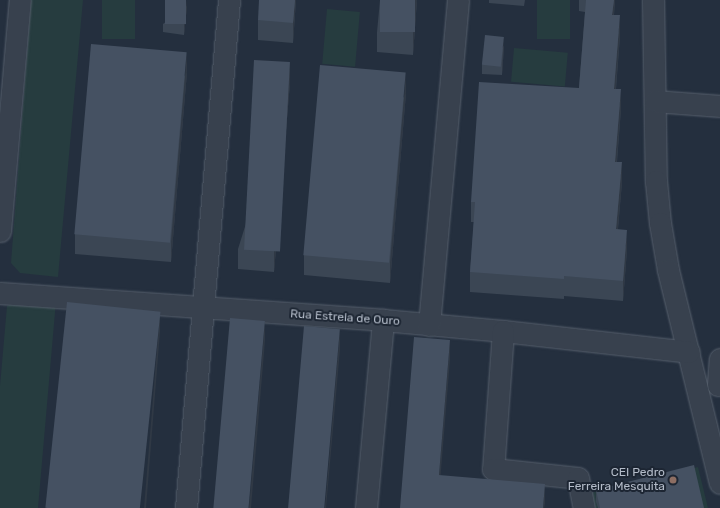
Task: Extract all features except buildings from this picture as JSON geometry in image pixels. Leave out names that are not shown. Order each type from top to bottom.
[{"type":"street","points":[[0,231],[20,0]]},
{"type":"street","points":[[186,508],[229,0]]},
{"type":"street","points":[[429,325],[458,0]]},
{"type":"street","points":[[654,0],[656,181],[660,223],[668,270],[720,483]]},
{"type":"street","points":[[655,101],[720,106]]},
{"type":"street","name":"Rua Estrela de Ouro","points":[[0,293],[383,320],[503,331],[689,352]]},
{"type":"street","points":[[366,508],[383,320]]},
{"type":"street","points":[[503,331],[493,469],[578,478],[584,508]]},
{"type":"street","points":[[696,382],[719,385],[720,359]]},
{"type":"green space","points":[[31,0],[83,0],[58,277],[20,273],[11,263]]},
{"type":"green space","points":[[102,0],[135,0],[135,39],[102,39]]},
{"type":"green space","points":[[537,0],[570,0],[570,39],[537,39]]},
{"type":"green space","points":[[327,9],[360,12],[355,67],[322,64]]},
{"type":"green space","points":[[514,48],[568,53],[565,87],[511,82]]},
{"type":"green space","points":[[15,300],[56,301],[38,508],[0,508],[0,386],[7,306]]},
{"type":"green space","name":"CEI Pedro Ferreira Mesquita","points":[[698,467],[708,508],[594,508],[591,493]]},
{"type":"place","name":"CEI Pedro Ferreira Mesquita","points":[[673,480]]}]
